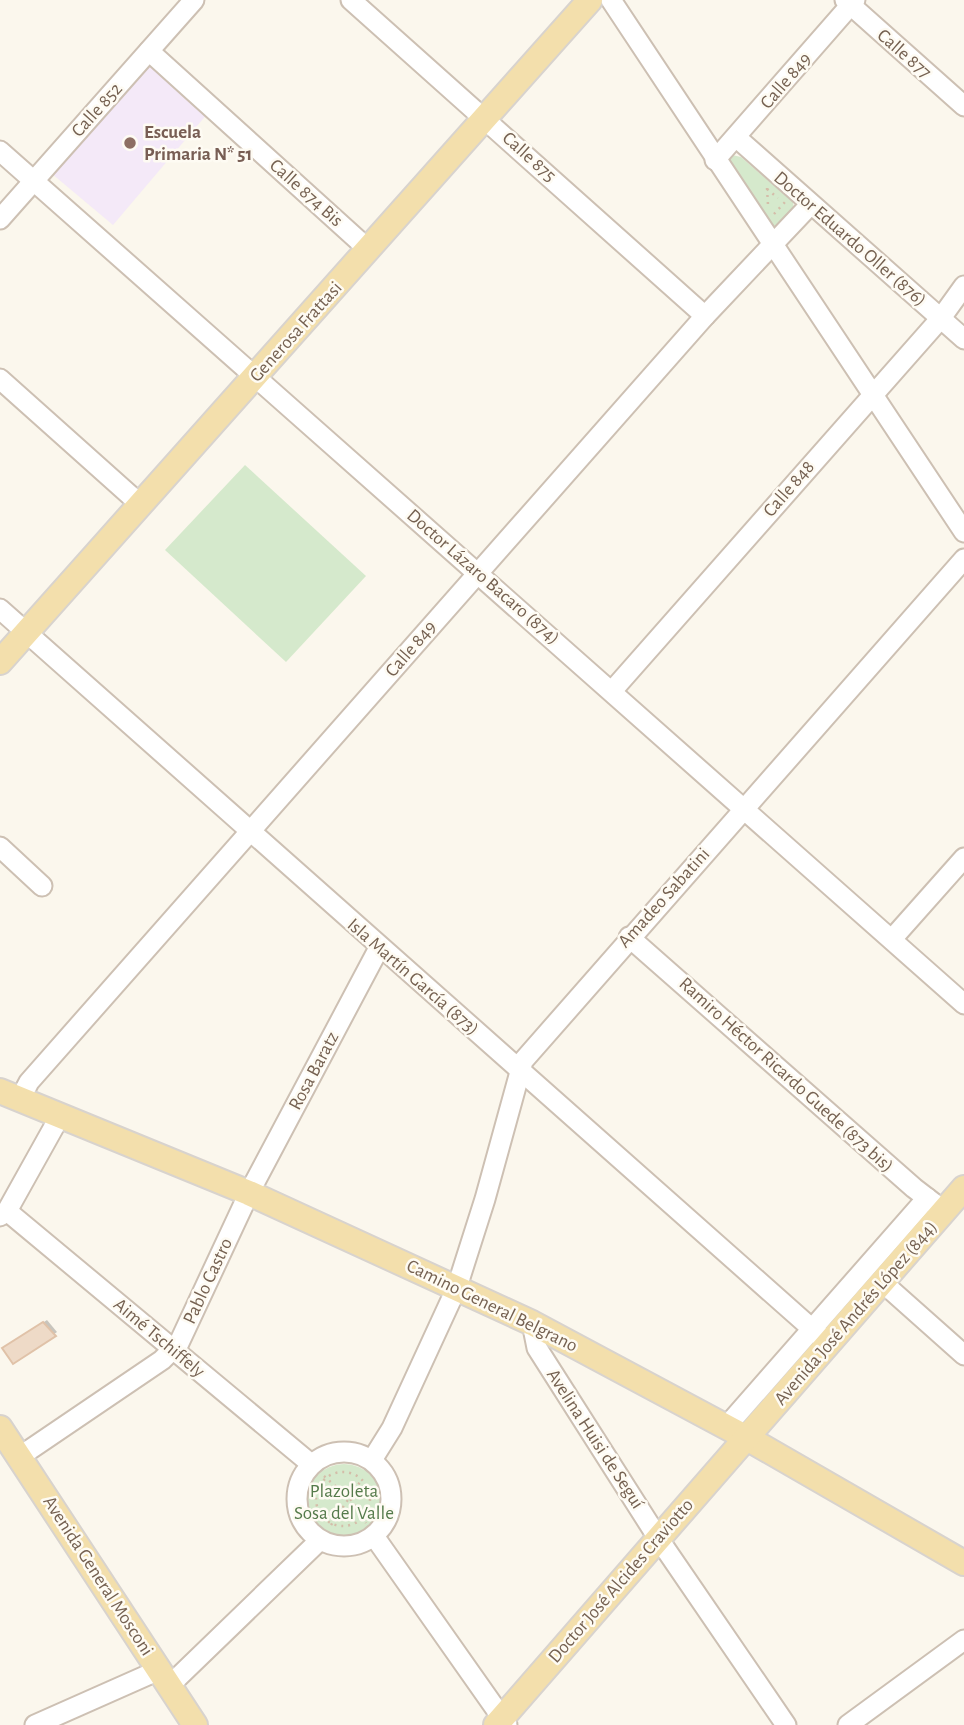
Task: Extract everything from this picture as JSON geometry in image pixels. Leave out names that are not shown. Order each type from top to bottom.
[{"type":"main road","name":"Generosa Frattasi","points":[[0,662],[590,0]]},
{"type":"main road","name":"Camino General Belgrano","points":[[10,1095],[249,1193],[532,1323],[737,1432],[964,1563]]},
{"type":"main road","name":"Avenida José Andrés López (844)","points":[[737,1432],[820,1336],[882,1282],[936,1205],[964,1188]]},
{"type":"main road","name":"Avenida General Mosconi","points":[[0,1428],[195,1725]]},
{"type":"main road","name":"Doctor José Alcides Craviotto","points":[[502,1723],[658,1538],[737,1432]]},
{"type":"street","name":"Calle 852","points":[[0,219],[194,0]]},
{"type":"street","name":"Calle 875","points":[[351,0],[705,316]]},
{"type":"street","points":[[611,0],[964,532]]},
{"type":"street","name":"Calle 849","points":[[715,160],[737,138],[850,2]]},
{"type":"street","name":"Calle 877","points":[[850,2],[964,106]]},
{"type":"street","name":"Calle 874 Bis","points":[[149,51],[369,250]]},
{"type":"street","name":"Doctor Eduardo Oller (876)","points":[[737,138],[964,339]]},
{"type":"street","name":"Doctor Lázaro Bacaro (874)","points":[[0,151],[964,1004]]},
{"type":"street","name":"Calle 849","points":[[10,1095],[29,1082],[705,316],[810,205]]},
{"type":"street","name":"Calle 848","points":[[612,691],[941,318],[964,286]]},
{"type":"street","points":[[0,379],[141,505]]},
{"type":"street","name":"Amadeo Sabatini","points":[[372,1460],[393,1429],[457,1287],[485,1199],[520,1068],[530,1051],[964,559]]},
{"type":"street","name":"Isla Martín García (873)","points":[[0,609],[379,948],[520,1068],[820,1336]]},
{"type":"street","points":[[0,847],[42,886]]},
{"type":"street","points":[[892,939],[964,858]]},
{"type":"street","name":"Ramiro Héctor Ricardo Guede (873 bis)","points":[[629,937],[936,1205]]},
{"type":"street","name":"Rosa Baratz","points":[[249,1193],[379,948]]},
{"type":"street","points":[[4,1213],[61,1116]]},
{"type":"street","name":"Pablo Castro","points":[[174,1351],[249,1193]]},
{"type":"street","points":[[820,1336],[936,1205]]},
{"type":"street","name":"Aimé Tschiffely","points":[[4,1213],[318,1471]]},
{"type":"street","points":[[882,1282],[964,1355]]},
{"type":"street","name":"Avelina Huisi de Seguí","points":[[532,1323],[537,1348],[658,1538],[786,1725]]},
{"type":"street","points":[[19,1457],[174,1351]]},
{"type":"street","points":[[341,1451],[357,1453],[372,1460],[390,1483],[392,1498],[384,1526],[374,1536],[353,1546],[341,1546],[326,1532],[308,1530],[297,1504],[300,1483],[318,1471],[325,1455],[341,1451]]},
{"type":"street","points":[[35,1725],[164,1678],[326,1532]]},
{"type":"street","points":[[374,1536],[502,1723]]},
{"type":"street","points":[[848,1725],[964,1640]]},
{"type":"path","points":[[765,164],[769,219]]},
{"type":"path","points":[[767,189],[784,203]]},
{"type":"path","points":[[326,1532],[351,1500],[372,1460]]},
{"type":"path","points":[[318,1471],[342,1471],[362,1479],[369,1491],[370,1500],[362,1518],[326,1532]]},
{"type":"path","points":[[318,1471],[351,1500],[374,1536]]},
{"type":"path","points":[[318,1471],[319,1484],[315,1502],[324,1519],[326,1532]]},
{"type":"shaded area","name":"Escuela Primaria N* 51","points":[[149,61],[208,113],[113,225],[51,173]]},
{"type":"green space","points":[[732,155],[741,157],[793,202],[794,210],[777,230],[772,230],[725,165]]},
{"type":"green space","points":[[245,465],[366,576],[286,662],[165,550]]},
{"type":"green space","name":"Plazoleta Sosa del Valle","points":[[337,1464],[351,1464],[365,1470],[376,1481],[382,1502],[379,1517],[371,1529],[351,1540],[337,1540],[323,1534],[312,1523],[306,1509],[306,1495],[312,1481],[323,1470]]},
{"type":"building","points":[[43,1322],[56,1336],[13,1364],[2,1348]]},
{"type":"place","name":"Escuela Primaria N* 51","points":[[130,143]]}]
